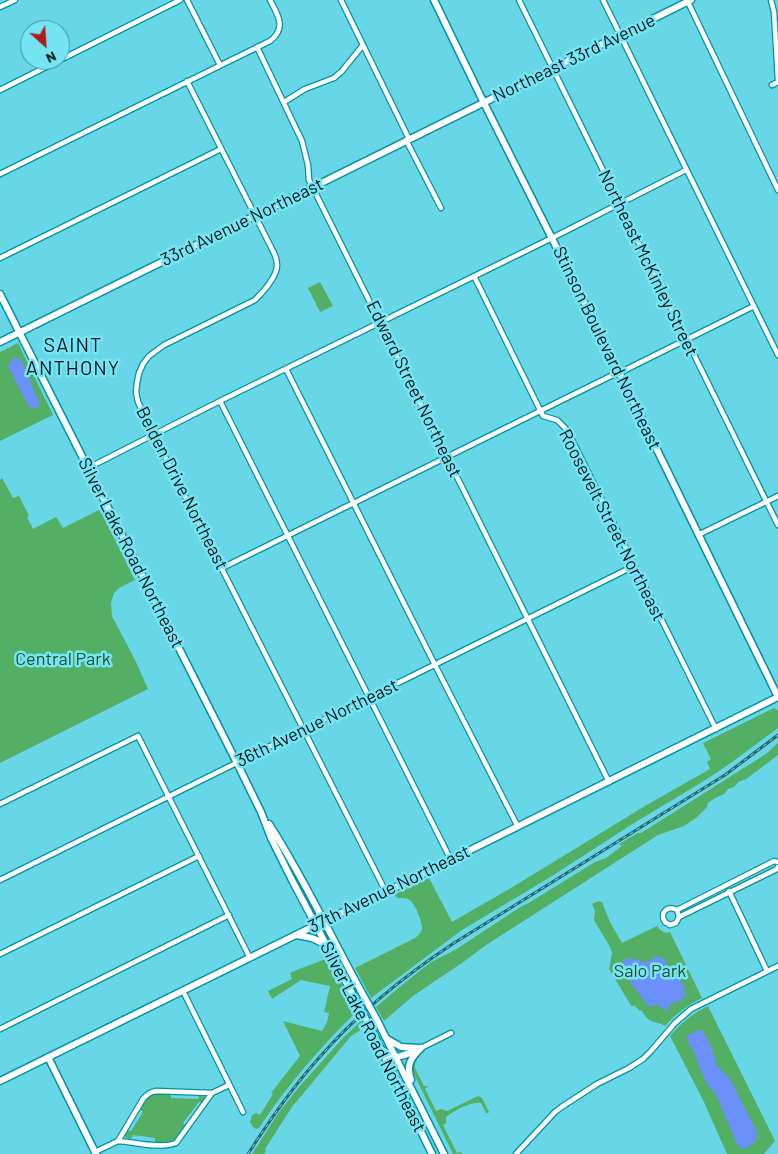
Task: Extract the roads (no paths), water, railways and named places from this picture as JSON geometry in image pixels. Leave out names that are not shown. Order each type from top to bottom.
[{"type":"street","points":[[0,8],[15,0]]},
{"type":"street","points":[[70,55],[180,0]]},
{"type":"street","points":[[187,0],[220,65]]},
{"type":"street","points":[[0,174],[274,37],[280,27],[280,21],[270,0]]},
{"type":"street","points":[[341,0],[441,208]]},
{"type":"street","name":"Stinson Boulevard Northeast","points":[[434,0],[778,697]]},
{"type":"street","name":"Northeast McKinley Street","points":[[519,0],[778,525]]},
{"type":"street","points":[[604,0],[778,355]]},
{"type":"street","points":[[771,0],[774,12],[778,81],[772,85]]},
{"type":"street","points":[[689,1],[778,190]]},
{"type":"street","name":"Northeast 33rd Avenue","points":[[484,103],[689,1]]},
{"type":"street","points":[[284,102],[305,89],[334,78],[363,45]]},
{"type":"street","name":"Edward Street Northeast","points":[[257,47],[302,141],[308,165],[309,180],[609,782]]},
{"type":"street","points":[[0,90],[40,70]]},
{"type":"street","name":"Belden Drive Northeast","points":[[187,81],[277,259],[278,266],[276,272],[255,300],[156,350],[146,360],[139,373],[136,392],[138,402],[386,892]]},
{"type":"street","name":"33rd Avenue Northeast","points":[[0,342],[484,103]]},
{"type":"street","points":[[0,258],[221,149]]},
{"type":"street","points":[[88,468],[686,170]]},
{"type":"street","name":"Roosevelt Street Northeast","points":[[474,276],[543,416],[557,420],[567,430],[716,729]]},
{"type":"street","name":"Silver Lake Road Northeast","points":[[0,294],[237,763],[261,812],[271,838],[370,1027],[432,1154]]},
{"type":"street","points":[[222,568],[754,306]]},
{"type":"street","points":[[286,369],[518,827]]},
{"type":"street","points":[[220,401],[450,860]]},
{"type":"street","points":[[698,535],[778,496]]},
{"type":"street","name":"36th Avenue Northeast","points":[[0,880],[634,566]]},
{"type":"street","name":"37th Avenue Northeast","points":[[0,1081],[778,697]]},
{"type":"street","points":[[0,804],[138,736],[250,958]]},
{"type":"street","name":"Silver Lake Road Northeast","points":[[261,812],[320,912],[387,1038],[415,1096]]},
{"type":"street","points":[[0,954],[199,856]]},
{"type":"street","points":[[676,910],[774,861],[778,862]]},
{"type":"street","points":[[679,918],[676,910],[670,908],[663,914],[663,920],[667,924],[673,924],[679,918],[778,867]]},
{"type":"street","points":[[726,885],[767,971]]},
{"type":"street","points":[[0,1030],[228,915]]},
{"type":"street","points":[[294,935],[316,938],[331,952]]},
{"type":"street","points":[[516,1154],[562,1106],[643,1059],[686,1012],[778,966]]},
{"type":"street","points":[[183,991],[243,1112]]},
{"type":"street","points":[[381,1050],[390,1056],[404,1056],[452,1033]]},
{"type":"street","points":[[387,1038],[401,1047],[420,1048]]},
{"type":"street","points":[[420,1048],[412,1057],[408,1072],[415,1096],[444,1154]]},
{"type":"street","points":[[48,1057],[96,1153],[118,1140],[147,1094],[156,1091],[212,1094]]},
{"type":"street","points":[[118,1140],[169,1145],[176,1143],[212,1094],[230,1085]]},
{"type":"water","points":[[14,357],[21,360],[40,404],[35,409],[29,407],[8,366]]},
{"type":"water","points":[[657,956],[664,959],[670,970],[682,982],[685,990],[683,999],[669,1004],[670,1007],[666,1011],[659,1006],[650,1007],[648,1005],[630,981],[623,962],[627,958],[643,962],[650,961]]},
{"type":"water","points":[[699,1030],[703,1031],[712,1049],[717,1066],[730,1079],[757,1132],[756,1141],[745,1148],[742,1149],[737,1144],[715,1093],[707,1084],[689,1044],[688,1035]]},
{"type":"railway","points":[[248,1154],[281,1105],[318,1059],[365,1011],[399,982],[454,943],[725,775],[778,735]]},
{"type":"district","name":"SAINT ANTHONY","points":[[73,356]]},
{"type":"park label","name":"Central Park","points":[[63,659]]},
{"type":"park label","name":"Salo Park","points":[[650,971]]}]
